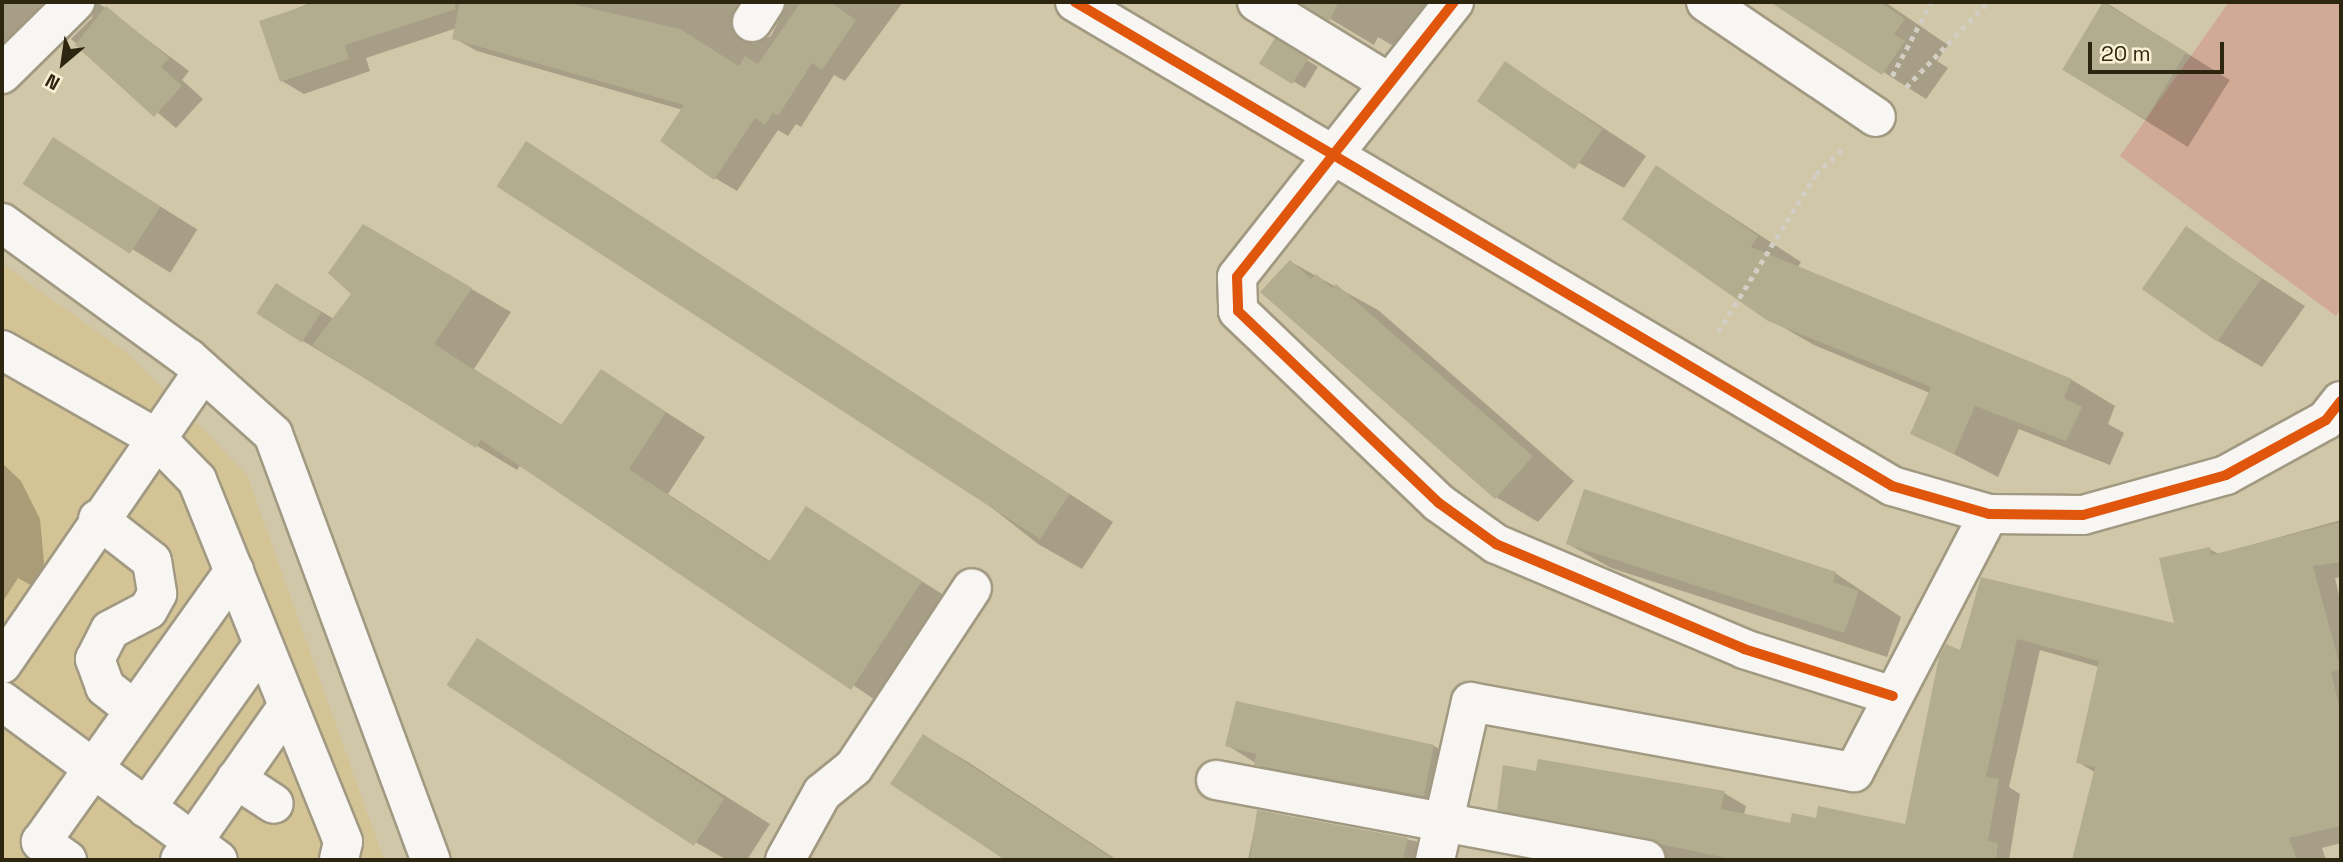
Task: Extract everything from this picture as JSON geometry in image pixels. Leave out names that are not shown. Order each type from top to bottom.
[{"type":"street","points":[[2,74],[75,2]]},
{"type":"street","points":[[1075,2],[1892,486],[1989,514],[2083,515],[2226,475],[2326,419],[2341,401]]},
{"type":"street","points":[[1257,2],[1389,83]]},
{"type":"street","points":[[1454,2],[1237,277],[1238,312],[1266,343],[1439,503],[1496,544],[1731,644],[1894,696]]},
{"type":"street","points":[[1706,2],[1862,108]]},
{"type":"street","points":[[2,223],[203,372],[273,433],[291,472],[431,860]]},
{"type":"street","points":[[2,350],[156,438],[197,480],[343,842],[339,860]]},
{"type":"street","points":[[2,664],[98,519],[203,372]]},
{"type":"street","points":[[1435,860],[1471,702],[1854,772],[1989,514]]},
{"type":"street","points":[[98,519],[126,534],[152,561],[156,594],[148,610],[110,630],[95,659],[105,687],[133,709]]},
{"type":"street","points":[[67,860],[41,842],[91,766],[234,571]]},
{"type":"street","points":[[785,860],[822,793],[854,767],[972,588]]},
{"type":"street","points":[[2,701],[146,808],[197,854],[218,756],[262,644]]},
{"type":"street","points":[[146,808],[288,706]]},
{"type":"street","points":[[218,756],[274,804]]},
{"type":"street","points":[[1216,780],[1443,818],[1646,860]]},
{"type":"path","points":[[1718,332],[1816,174],[1862,108],[1887,82],[1931,2]]},
{"type":"path","points":[[1862,108],[1988,2]]},
{"type":"shaded area","points":[[2229,2],[2341,2],[2341,308],[2336,316],[2120,156]]},
{"type":"shaded area","points":[[2,264],[131,356],[247,475],[384,860],[2,860]]},
{"type":"building","points":[[317,2],[454,2],[456,9],[345,45],[349,59],[280,82],[259,21]]},
{"type":"building","points":[[460,2],[564,2],[680,29],[739,66],[745,56],[758,64],[801,2],[830,2],[856,20],[822,70],[812,63],[778,116],[773,113],[765,125],[755,118],[714,180],[660,141],[684,105],[452,39]]},
{"type":"building","points":[[1298,2],[1339,2],[1329,21]]},
{"type":"building","points":[[1770,2],[1880,2],[1905,19],[1894,34],[1905,41],[1882,75]]},
{"type":"building","points":[[2103,2],[2186,52],[2145,120],[2062,70]]},
{"type":"building","points":[[106,6],[169,58],[161,67],[182,86],[154,117],[75,45]]},
{"type":"building","points":[[1275,38],[1308,59],[1292,84],[1259,63]]},
{"type":"building","points":[[1505,61],[1602,129],[1574,169],[1477,101]]},
{"type":"building","points":[[53,137],[160,207],[130,254],[23,184]]},
{"type":"building","points":[[526,141],[1069,494],[1040,539],[497,186]]},
{"type":"building","points":[[1656,165],[1758,236],[1751,247],[2072,379],[2064,398],[2082,407],[2066,441],[1975,406],[1954,454],[1910,434],[1931,387],[1768,321],[1622,219]]},
{"type":"building","points":[[363,224],[472,288],[434,344],[561,425],[601,369],[666,412],[629,469],[769,562],[806,506],[922,581],[851,690],[481,440],[476,448],[312,345],[351,294],[328,273]]},
{"type":"building","points":[[2186,226],[2261,279],[2217,342],[2142,289]]},
{"type":"building","points":[[1290,260],[1311,279],[1316,274],[1332,288],[1336,284],[1533,456],[1495,499],[1260,292]]},
{"type":"building","points":[[276,283],[321,312],[302,343],[256,313]]},
{"type":"building","points":[[1584,489],[1836,572],[1833,582],[1859,591],[1844,633],[1566,544]]},
{"type":"building","points":[[2341,522],[2341,562],[2313,566],[2341,670],[2331,672],[2341,713],[2341,826],[2289,838],[2297,860],[2072,860],[2095,767],[2076,763],[2099,661],[2017,639],[1986,777],[1999,779],[1988,841],[1998,843],[1996,860],[1736,860],[1497,810],[1503,765],[1536,771],[1538,759],[1725,791],[1721,809],[1790,823],[1792,813],[1816,818],[1818,806],[1905,824],[1939,657],[1946,644],[1960,650],[1981,577],[2174,623],[2159,558],[2210,547],[2211,555]]},
{"type":"building","points":[[477,638],[724,799],[694,846],[447,685]]},
{"type":"building","points":[[1236,701],[1434,745],[1424,796],[1254,765],[1256,754],[1225,746]]},
{"type":"building","points":[[923,734],[1115,860],[1005,860],[890,784]]},
{"type":"building","points":[[1257,810],[1408,838],[1403,860],[1250,860]]},
{"type":"cycle path","points":[[1075,2],[1892,486],[1989,514],[2083,515],[2226,475],[2326,420],[2341,401]]},
{"type":"cycle path","points":[[1454,2],[1237,277],[1238,311],[1439,503],[1496,544],[1744,649],[1893,696]]}]
